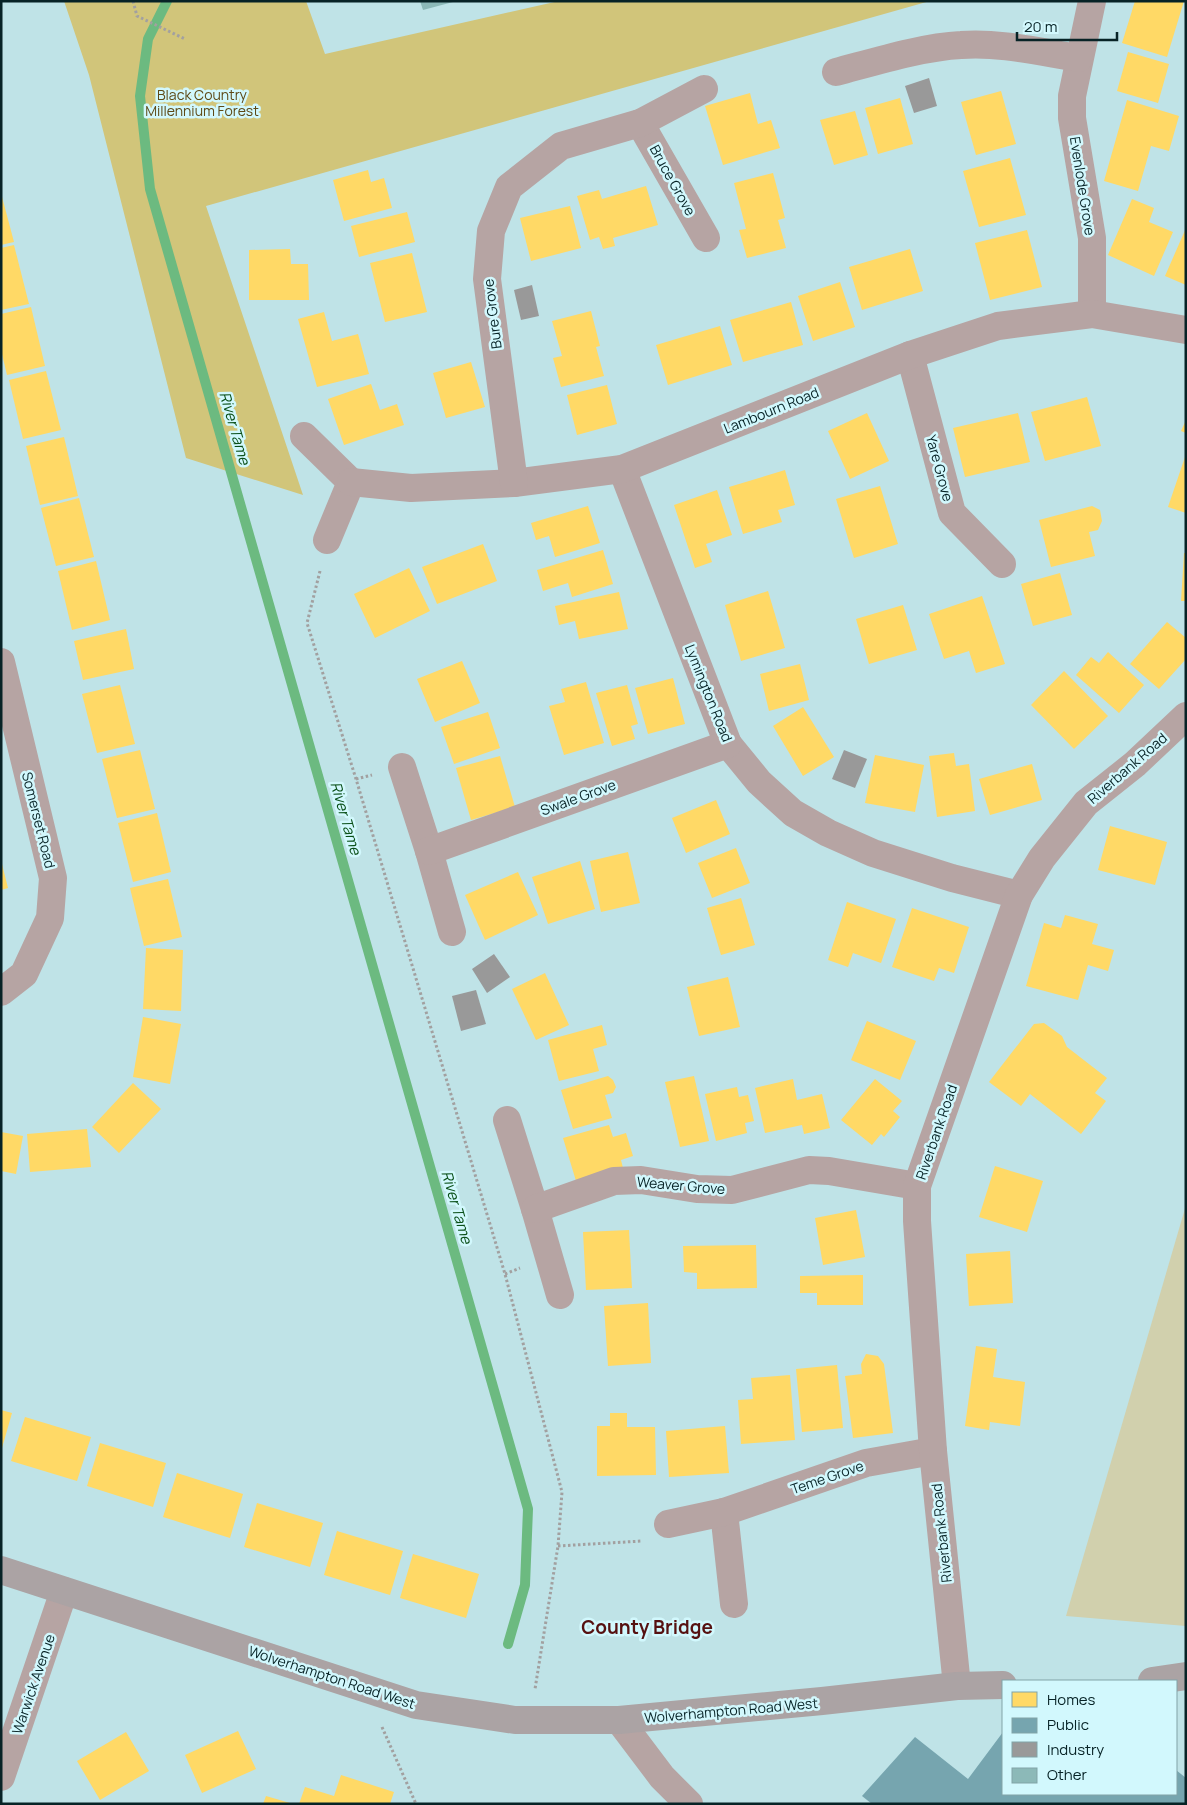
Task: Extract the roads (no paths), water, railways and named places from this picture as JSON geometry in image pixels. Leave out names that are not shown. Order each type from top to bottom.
[{"type":"main road","name":"Wolverhampton Road West","points":[[1,1570],[416,1705],[515,1720],[619,1720],[956,1686],[1002,1685]]},
{"type":"main road","points":[[1159,1680],[1186,1676]]},
{"type":"street","name":"Evenlode Grove","points":[[1092,1],[1072,96],[1072,118],[1092,238],[1092,314]]},
{"type":"street","points":[[836,72],[959,44],[990,44],[1079,58]]},
{"type":"street","name":"Bure Grove","points":[[514,483],[487,279],[492,231],[509,187],[561,146],[640,123],[704,89]]},
{"type":"street","name":"Bruce Grove","points":[[640,123],[706,238]]},
{"type":"street","name":"Lambourn Road","points":[[351,482],[410,488],[514,483],[622,469],[910,355],[998,326],[1092,314],[1186,330]]},
{"type":"street","name":"Yare Grove","points":[[910,355],[952,513],[1002,564]]},
{"type":"street","points":[[304,436],[351,482],[327,540]]},
{"type":"street","name":"Lymington Road","points":[[622,469],[728,744],[759,782],[793,812],[828,833],[873,854],[952,878],[1019,895]]},
{"type":"street","name":"Somerset Road","points":[[1,662],[53,878],[50,918],[24,974],[1,992]]},
{"type":"street","name":"Riverbank Road","points":[[956,1686],[933,1451],[917,1221],[917,1186],[1019,895],[1042,858],[1086,804],[1135,764],[1186,716]]},
{"type":"street","name":"Swale Grove","points":[[429,851],[728,744]]},
{"type":"street","points":[[402,767],[452,932]]},
{"type":"street","points":[[506,1120],[560,1295]]},
{"type":"street","name":"Weaver Grove","points":[[535,1209],[614,1181],[642,1180],[698,1189],[732,1190],[809,1170],[829,1171],[917,1186]]},
{"type":"street","name":"Teme Grove","points":[[668,1524],[724,1512],[866,1463],[933,1451]]},
{"type":"street","points":[[724,1512],[734,1604]]},
{"type":"street","name":"Warwick Avenue","points":[[1,1777],[64,1591]]},
{"type":"street","points":[[619,1720],[662,1777],[689,1804]]},
{"type":"waterway","name":"River Tame","points":[[167,1],[148,39],[140,96],[150,189],[528,1509],[525,1585],[508,1644]]},
{"type":"district","name":"County Bridge","points":[[647,1627]]},
{"type":"park label","name":"Black Country Millennium Forest","points":[[202,102]]}]
